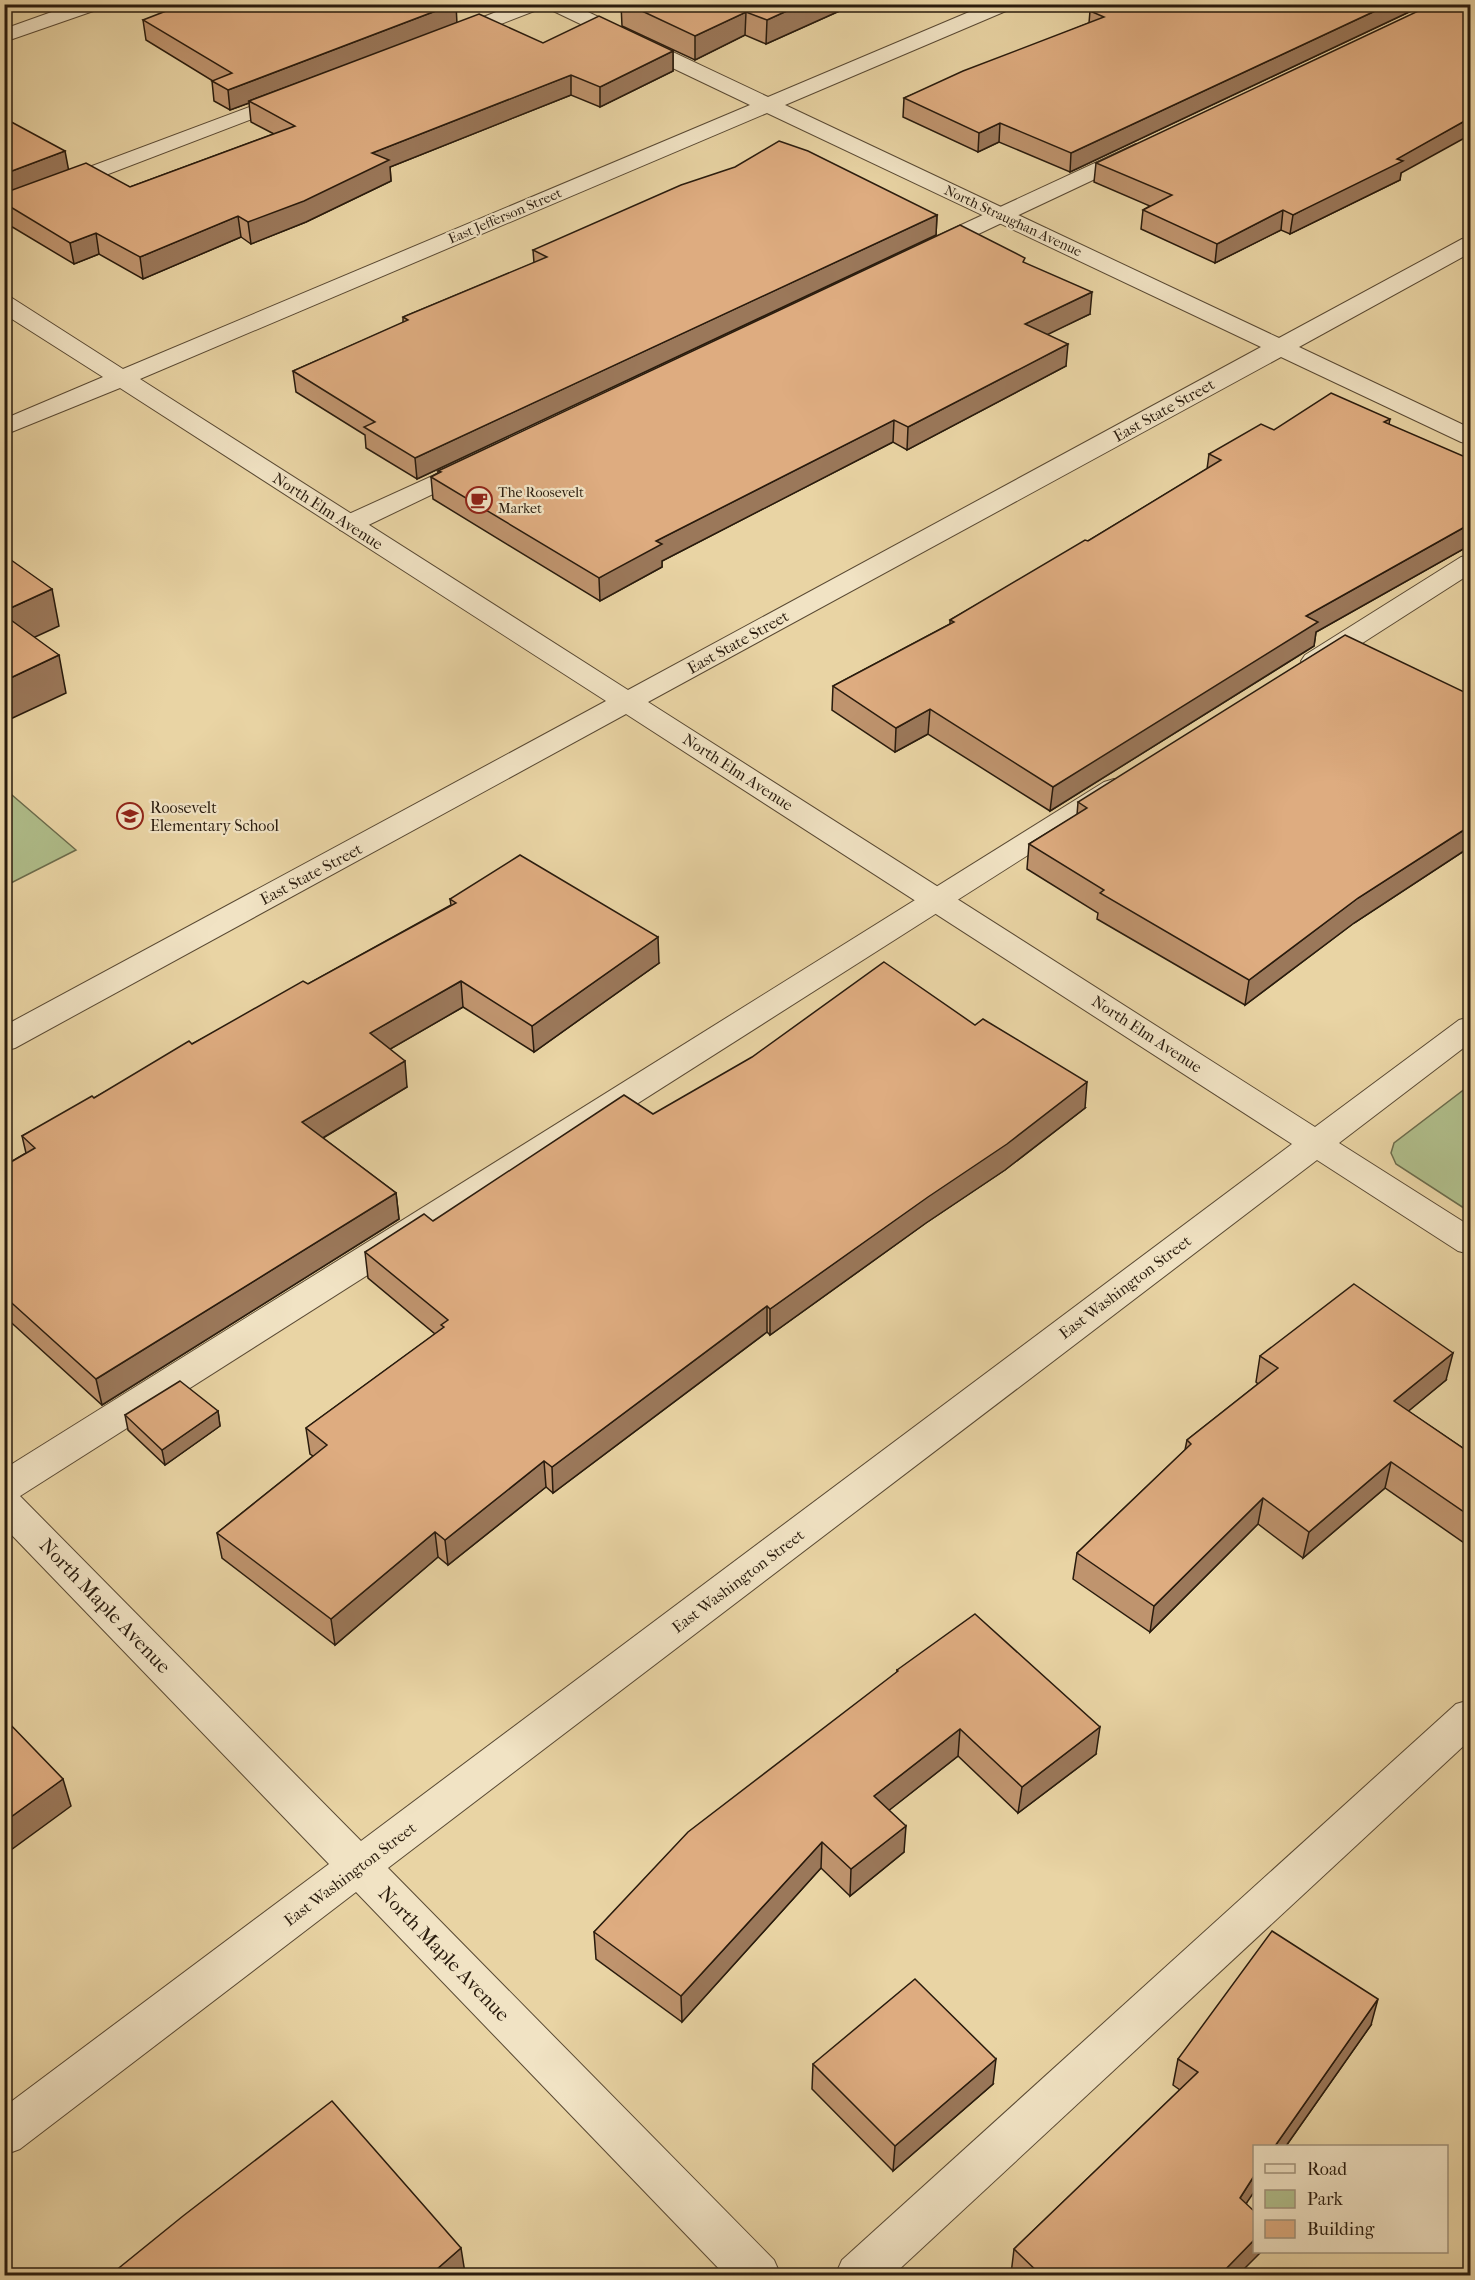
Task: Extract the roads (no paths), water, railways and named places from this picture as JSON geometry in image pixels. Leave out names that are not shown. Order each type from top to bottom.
[{"type":"street","points":[[4,36],[94,4]]},
{"type":"street","points":[[426,46],[535,4]]},
{"type":"street","name":"North Straughan Avenue","points":[[554,4],[1470,437]]},
{"type":"street","name":"East Jefferson Street","points":[[4,428],[1006,4]]},
{"type":"street","points":[[4,207],[315,88]]},
{"type":"street","points":[[914,256],[1160,140]]},
{"type":"street","name":"East State Street","points":[[4,1040],[1470,244]]},
{"type":"street","name":"North Elm Avenue","points":[[4,303],[1470,1242]]},
{"type":"street","points":[[349,524],[496,454]]},
{"type":"street","points":[[1288,678],[1470,562]]},
{"type":"street","points":[[4,1488],[1136,774]]},
{"type":"street","name":"East Washington Street","points":[[4,2134],[1470,1027]]},
{"type":"street","name":"North Maple Avenue","points":[[4,1503],[758,2276]]},
{"type":"street","points":[[858,2276],[1470,1716]]},
{"type":"place","name":"The Roosevelt Market","points":[[479,500]]},
{"type":"place","name":"Roosevelt Elementary School","points":[[130,816]]}]
